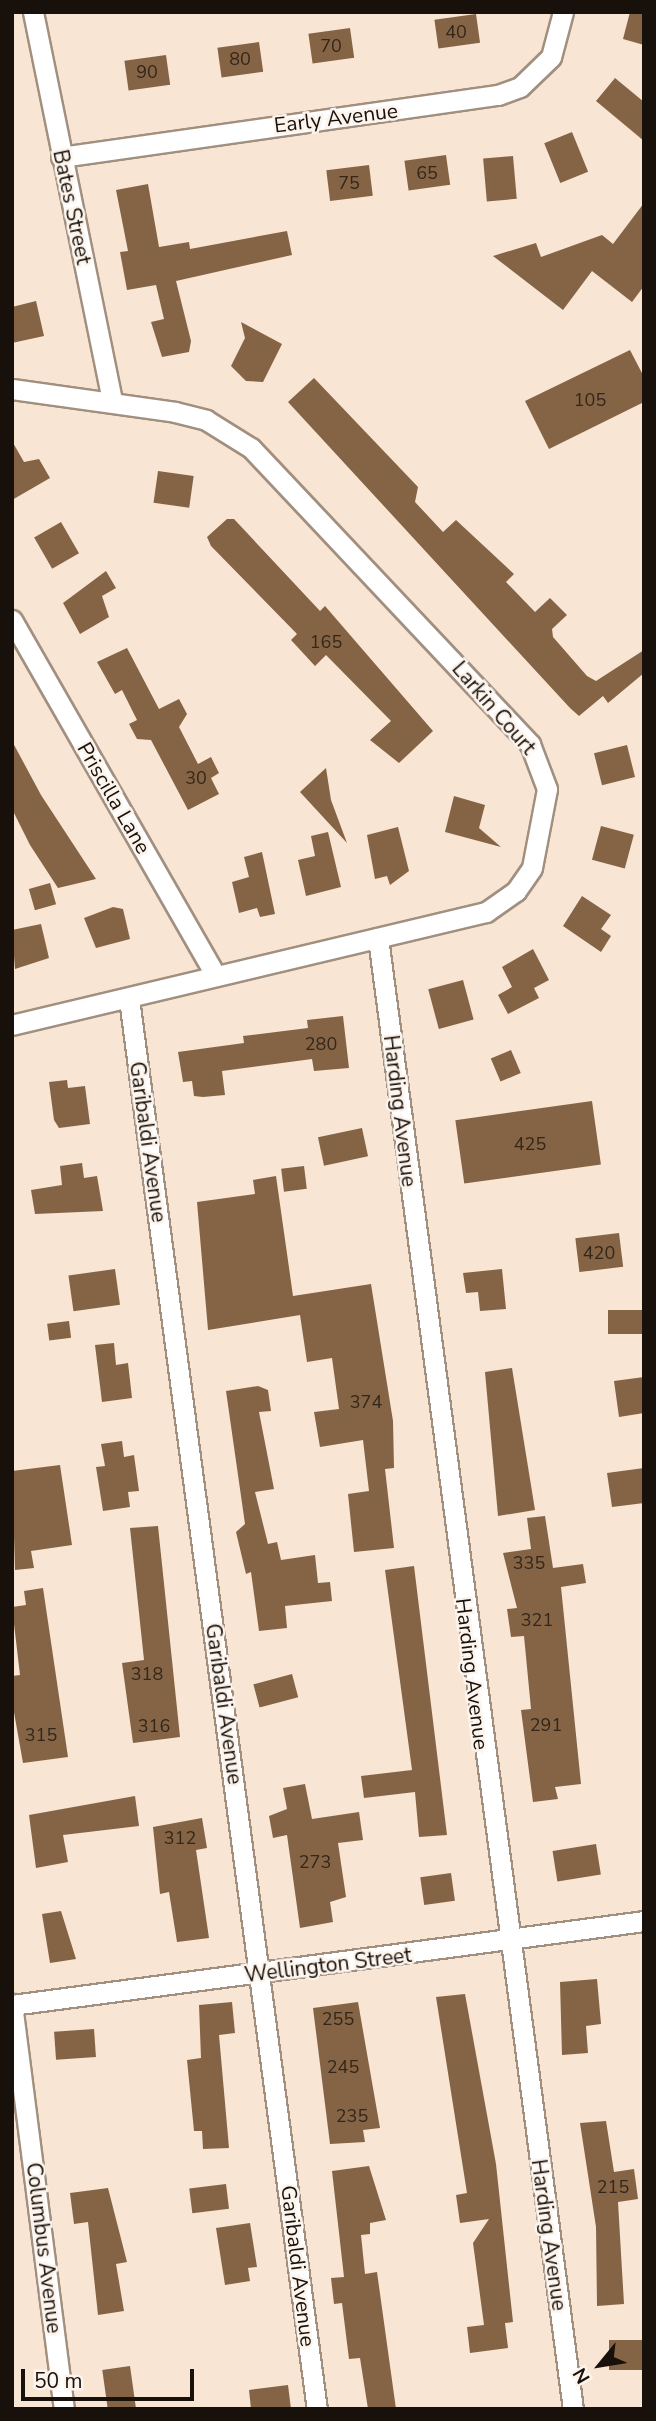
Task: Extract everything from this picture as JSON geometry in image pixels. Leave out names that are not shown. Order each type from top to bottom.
[{"type":"street","name":"Bates Street","points":[[33,12],[112,401]]},
{"type":"street","name":"Early Avenue","points":[[61,157],[498,95],[520,87],[551,57],[563,12]]},
{"type":"street","name":"Larkin Court","points":[[12,389],[112,401],[206,420],[251,447],[539,759],[545,809],[532,868],[516,891],[470,919],[377,938],[12,1025]]},
{"type":"street","name":"Priscilla Lane","points":[[12,620],[216,976]]},
{"type":"street","name":"Harding Avenue","points":[[377,938],[507,1943],[573,2409]]},
{"type":"street","name":"Garibaldi Avenue","points":[[129,999],[317,2409]]},
{"type":"street","name":"Wellington Street","points":[[12,2004],[507,1943],[644,1922]]},
{"type":"street","name":"Columbus Avenue","points":[[12,2004],[64,2409]]},
{"type":"building","points":[[630,12],[644,12],[644,45],[623,39]]},
{"type":"building","points":[[476,14],[480,43],[438,49],[434,20]]},
{"type":"building","points":[[350,28],[354,58],[313,64],[308,34]]},
{"type":"building","points":[[259,42],[263,72],[222,78],[217,48]]},
{"type":"building","points":[[166,55],[170,85],[129,91],[124,61]]},
{"type":"building","points":[[615,78],[644,102],[644,141],[596,101]]},
{"type":"building","points":[[572,132],[588,172],[560,183],[544,143]]},
{"type":"building","points":[[446,155],[450,185],[409,191],[404,161]]},
{"type":"building","points":[[513,156],[517,199],[487,201],[483,159]]},
{"type":"building","points":[[369,165],[373,196],[330,201],[326,170]]},
{"type":"building","points":[[148,184],[159,247],[189,242],[190,249],[287,231],[292,255],[176,281],[191,341],[189,352],[162,357],[151,322],[164,319],[156,285],[127,290],[120,252],[128,251],[116,190]]},
{"type":"building","points":[[644,203],[644,286],[632,302],[592,271],[563,310],[493,256],[536,243],[541,257],[602,235],[613,244]]},
{"type":"building","points":[[36,301],[44,336],[12,343],[12,307]]},
{"type":"building","points":[[241,322],[282,344],[263,382],[246,381],[231,366],[245,338]]},
{"type":"building","points":[[630,350],[644,377],[644,402],[549,449],[525,401]]},
{"type":"building","points":[[314,378],[418,487],[415,502],[443,532],[456,520],[514,574],[506,582],[535,612],[550,598],[567,615],[552,629],[553,637],[587,676],[596,681],[644,650],[644,673],[608,703],[603,696],[579,716],[570,708],[288,402]]},
{"type":"building","points":[[12,441],[24,462],[39,459],[50,478],[12,500]]},
{"type":"building","points":[[158,471],[194,476],[189,508],[154,503]]},
{"type":"building","points":[[227,519],[234,519],[320,611],[325,606],[433,731],[399,763],[370,740],[391,721],[326,655],[315,666],[291,640],[297,634],[211,546],[207,537]]},
{"type":"building","points":[[61,522],[79,553],[52,569],[34,538]]},
{"type":"building","points":[[106,571],[116,588],[102,596],[109,617],[80,634],[63,603]]},
{"type":"building","points":[[127,648],[159,709],[179,699],[187,714],[179,727],[198,764],[211,757],[219,773],[211,778],[219,794],[188,810],[151,740],[137,739],[129,724],[137,720],[122,690],[115,694],[97,662]]},
{"type":"building","points":[[12,741],[41,795],[96,879],[58,888],[30,845],[12,809]]},
{"type":"building","points":[[627,745],[635,777],[602,785],[594,753]]},
{"type":"building","points":[[326,768],[331,800],[347,843],[300,792]]},
{"type":"building","points":[[454,796],[485,805],[479,828],[501,847],[445,832]]},
{"type":"building","points":[[601,826],[634,835],[625,869],[592,860]]},
{"type":"building","points":[[398,827],[409,871],[390,885],[387,876],[375,879],[367,835]]},
{"type":"building","points":[[328,832],[341,887],[306,896],[298,860],[315,856],[311,836]]},
{"type":"building","points":[[262,852],[275,914],[260,917],[257,908],[239,913],[232,882],[249,877],[244,857]]},
{"type":"building","points":[[50,883],[56,904],[35,910],[29,889]]},
{"type":"building","points":[[582,896],[611,915],[601,929],[611,936],[601,952],[563,926]]},
{"type":"building","points":[[113,907],[123,909],[130,939],[96,948],[84,918]]},
{"type":"building","points":[[41,924],[49,958],[15,969],[12,930]]},
{"type":"building","points":[[533,949],[549,980],[534,988],[539,998],[508,1014],[498,995],[512,987],[502,967]]},
{"type":"building","points":[[463,980],[474,1020],[439,1029],[428,989]]},
{"type":"building","points":[[343,1016],[349,1068],[314,1071],[312,1059],[222,1071],[225,1095],[203,1097],[194,1096],[192,1081],[183,1082],[178,1052],[244,1043],[243,1036],[308,1028],[307,1020]]},
{"type":"building","points":[[511,1050],[521,1073],[501,1082],[491,1059]]},
{"type":"building","points":[[67,1080],[68,1088],[85,1086],[90,1124],[59,1128],[54,1120],[49,1082]]},
{"type":"building","points":[[592,1101],[601,1164],[464,1184],[455,1120]]},
{"type":"building","points":[[362,1128],[368,1156],[324,1166],[318,1137]]},
{"type":"building","points":[[82,1163],[84,1178],[97,1176],[103,1211],[35,1214],[31,1190],[62,1185],[60,1166]]},
{"type":"building","points":[[304,1166],[307,1189],[284,1192],[281,1169]]},
{"type":"building","points":[[276,1176],[293,1296],[371,1284],[393,1421],[394,1468],[385,1469],[394,1548],[354,1552],[348,1494],[369,1491],[363,1440],[320,1447],[314,1412],[339,1409],[332,1358],[307,1362],[300,1315],[208,1330],[197,1202],[255,1194],[253,1180]]},
{"type":"building","points":[[619,1233],[623,1267],[579,1272],[575,1238]]},
{"type":"building","points":[[115,1269],[120,1305],[73,1311],[68,1276]]},
{"type":"building","points":[[502,1269],[506,1309],[480,1311],[478,1292],[466,1293],[463,1273]]},
{"type":"building","points":[[608,1310],[644,1310],[644,1334],[608,1334]]},
{"type":"building","points":[[69,1321],[71,1338],[49,1341],[47,1324]]},
{"type":"building","points":[[114,1343],[116,1365],[128,1363],[132,1398],[102,1402],[95,1345]]},
{"type":"building","points":[[512,1368],[535,1510],[498,1516],[485,1372]]},
{"type":"building","points":[[644,1377],[644,1413],[619,1417],[614,1381]]},
{"type":"building","points":[[258,1386],[268,1390],[271,1411],[259,1412],[274,1489],[255,1492],[268,1544],[277,1542],[281,1560],[315,1555],[318,1583],[330,1582],[332,1601],[285,1606],[287,1628],[259,1631],[251,1572],[246,1574],[236,1532],[245,1524],[226,1391]]},
{"type":"building","points":[[122,1441],[124,1457],[134,1455],[139,1491],[128,1492],[130,1507],[103,1511],[96,1467],[105,1466],[101,1444]]},
{"type":"building","points":[[60,1465],[72,1545],[31,1551],[34,1568],[15,1570],[12,1471]]},
{"type":"building","points":[[644,1468],[644,1503],[612,1507],[607,1473]]},
{"type":"building","points":[[545,1516],[553,1568],[583,1564],[586,1583],[561,1587],[581,1784],[555,1787],[558,1799],[533,1802],[521,1710],[531,1709],[524,1636],[511,1637],[507,1609],[517,1608],[503,1553],[531,1549],[527,1518]]},
{"type":"building","points":[[158,1526],[180,1737],[133,1743],[122,1663],[144,1660],[130,1528]]},
{"type":"building","points":[[414,1566],[447,1835],[419,1837],[415,1792],[364,1798],[361,1776],[412,1770],[385,1570]]},
{"type":"building","points":[[43,1588],[68,1757],[23,1763],[12,1701],[12,1676],[20,1675],[12,1607],[26,1605],[24,1591]]},
{"type":"building","points":[[292,1674],[298,1697],[260,1708],[253,1684]]},
{"type":"building","points":[[305,1784],[312,1819],[359,1812],[363,1840],[338,1843],[346,1897],[330,1902],[333,1922],[300,1928],[287,1835],[273,1838],[269,1816],[287,1809],[283,1788]]},
{"type":"building","points":[[135,1796],[139,1826],[63,1835],[68,1862],[36,1868],[29,1815]]},
{"type":"building","points":[[202,1818],[207,1848],[196,1850],[209,1938],[177,1942],[169,1892],[160,1894],[153,1827]]},
{"type":"building","points":[[596,1844],[601,1875],[557,1882],[553,1851]]},
{"type":"building","points":[[451,1873],[455,1901],[424,1905],[420,1877]]},
{"type":"building","points":[[61,1911],[76,1959],[50,1963],[42,1914]]},
{"type":"building","points":[[597,1979],[601,2024],[586,2026],[588,2053],[562,2055],[560,1982]]},
{"type":"building","points":[[465,1994],[496,2164],[513,2322],[505,2323],[508,2348],[470,2353],[467,2327],[484,2325],[473,2243],[489,2219],[460,2223],[456,2195],[467,2193],[436,1997]]},
{"type":"building","points":[[232,2002],[235,2033],[219,2035],[229,2148],[203,2149],[202,2131],[194,2131],[187,2060],[201,2058],[199,2005]]},
{"type":"building","points":[[358,2002],[380,2128],[363,2130],[365,2142],[330,2144],[313,2008]]},
{"type":"building","points":[[94,2029],[96,2057],[56,2060],[54,2032]]},
{"type":"building","points":[[606,2121],[614,2172],[634,2169],[638,2199],[618,2202],[624,2304],[597,2306],[596,2227],[580,2123]]},
{"type":"building","points":[[369,2166],[386,2220],[370,2223],[370,2234],[361,2235],[365,2274],[377,2272],[396,2409],[368,2409],[360,2358],[349,2359],[342,2303],[334,2304],[331,2278],[344,2277],[332,2171]]},
{"type":"building","points":[[226,2184],[229,2209],[192,2213],[189,2189]]},
{"type":"building","points":[[108,2188],[127,2262],[116,2264],[124,2311],[98,2315],[88,2222],[74,2224],[70,2193]]},
{"type":"building","points":[[250,2223],[257,2267],[248,2268],[250,2281],[225,2285],[216,2228]]},
{"type":"building","points":[[609,2340],[644,2340],[644,2370],[609,2370]]},
{"type":"building","points":[[130,2366],[136,2409],[108,2409],[102,2370]]},
{"type":"building","points":[[288,2385],[291,2409],[251,2409],[249,2390]]}]
